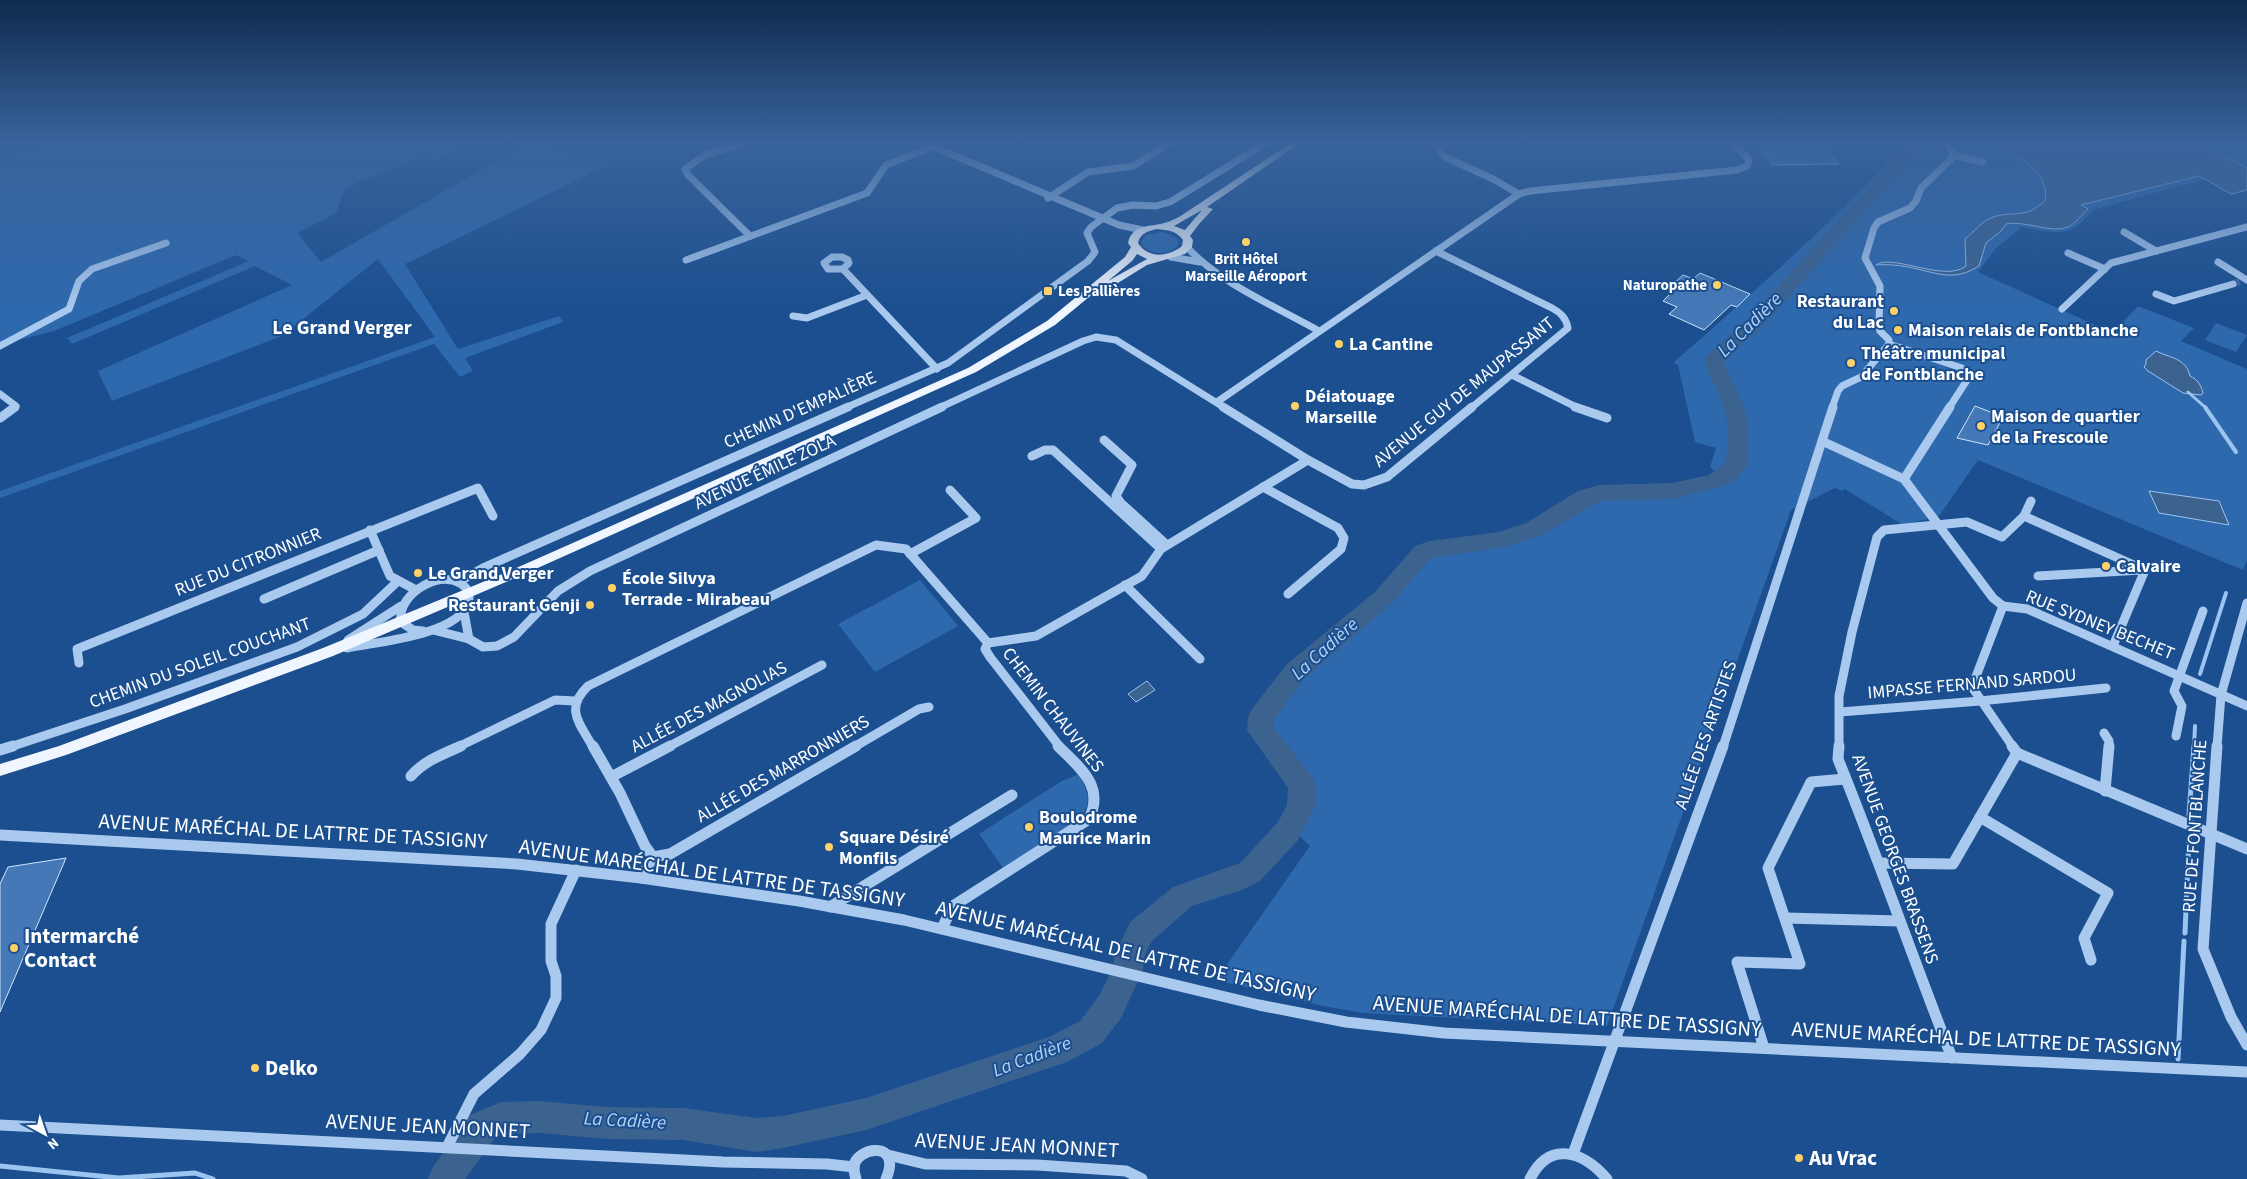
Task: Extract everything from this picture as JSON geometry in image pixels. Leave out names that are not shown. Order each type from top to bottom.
[{"type":"main road","points":[[1080,302],[1129,259],[1134,243],[1143,230],[1165,226],[1182,220],[1216,198]]},
{"type":"main road","points":[[1186,236],[1200,217],[1221,198]]},
{"type":"main road","points":[[0,770],[61,751],[328,652],[401,622],[972,370],[1051,323],[1080,302],[1144,263],[1157,258],[1171,257],[1183,252],[1187,247],[1188,240],[1186,236],[1174,228],[1165,226]]},
{"type":"main road","points":[[1134,243],[1144,255],[1157,258]]},
{"type":"street","points":[[711,198],[750,236]]},
{"type":"street","points":[[686,260],[853,198]]},
{"type":"street","points":[[1048,198],[1119,225],[1143,230]]},
{"type":"street","points":[[1102,218],[1124,206],[1164,205],[1175,198]]},
{"type":"street","points":[[1217,402],[1513,198]]},
{"type":"street","points":[[1904,479],[1969,377],[1962,368],[1889,344],[1889,340],[1880,331],[1880,286],[1864,258],[1872,244],[1874,228],[1878,222],[1910,208],[1917,198]]},
{"type":"street","name":"CHEMIN D'EMPALIÈRE","points":[[458,582],[485,567],[956,359],[1088,261],[1095,252],[1087,233],[1102,218]]},
{"type":"street","points":[[1119,225],[1134,243]]},
{"type":"street","points":[[2062,308],[2111,263],[2247,227]]},
{"type":"street","points":[[2124,232],[2156,251]]},
{"type":"street","points":[[0,346],[69,309],[80,281],[92,270],[166,243]]},
{"type":"street","points":[[1187,247],[1200,262],[1319,331]]},
{"type":"street","name":"AVENUE GUY DE MAUPASSANT","points":[[1116,340],[1308,460],[1352,484],[1364,485],[1377,482],[1387,477],[1568,328],[1567,321],[1562,314],[1552,308],[1436,251]]},
{"type":"street","points":[[2068,253],[2105,269]]},
{"type":"street","points":[[1171,257],[1200,262]]},
{"type":"street","points":[[2218,262],[2245,280]]},
{"type":"street","points":[[843,270],[937,369]]},
{"type":"street","points":[[2156,294],[2174,301],[2233,284]]},
{"type":"street","points":[[793,316],[796,318],[807,318],[867,294]]},
{"type":"street","name":"AVENUE ÉMILE ZOLA","points":[[401,622],[413,630],[469,639],[482,647],[497,646],[514,637],[558,591],[590,571],[1083,341],[1096,337],[1116,340]]},
{"type":"street","name":"ALLÉE DES ARTISTES","points":[[1573,1154],[1731,724],[1838,391],[1842,386],[1860,377],[1889,344]]},
{"type":"street","points":[[1512,375],[1572,406],[1607,418]]},
{"type":"street","points":[[0,394],[16,406],[0,418]]},
{"type":"street","points":[[1104,440],[1132,465],[1116,496],[1120,503],[1164,547]]},
{"type":"street","name":"RUE SYDNEY BECHET","points":[[1822,441],[1904,479],[1993,598],[2003,606],[2027,609],[2247,706]]},
{"type":"street","points":[[1032,456],[1045,450],[1053,450],[1148,540],[1164,547]]},
{"type":"street","points":[[642,878],[653,857],[645,846],[611,777],[575,715],[575,701],[588,686],[876,545],[906,549],[988,643],[1036,636],[1142,576],[1164,547],[1308,460]]},
{"type":"street","points":[[416,590],[390,576],[370,530],[478,488],[492,516]]},
{"type":"street","points":[[1263,488],[1338,528],[1345,535],[1345,541],[1341,550],[1288,594]]},
{"type":"street","points":[[910,554],[976,518],[950,490]]},
{"type":"street","points":[[2031,501],[2024,516],[2145,570]]},
{"type":"street","name":"AVENUE GEORGES BRASSENS","points":[[1952,1058],[1880,863],[1838,760],[1839,696],[1844,668],[1877,538],[1884,530],[1967,522],[2002,536],[2024,516]]},
{"type":"street","name":"RUE DU CITRONNIER","points":[[80,663],[77,649],[370,530]]},
{"type":"street","points":[[264,599],[379,550]]},
{"type":"street","points":[[2038,576],[2145,570]]},
{"type":"street","points":[[2113,646],[2145,570]]},
{"type":"street","name":"CHEMIN DU SOLEIL COUCHANT","points":[[0,750],[126,709],[297,647],[363,614],[398,581]]},
{"type":"street","points":[[438,581],[458,582],[464,584],[470,593],[468,605],[464,612],[445,626],[328,652],[401,606],[416,590],[438,581]]},
{"type":"street","points":[[1125,585],[1200,659]]},
{"type":"street","name":"RUE DE FONTBLANCHE","points":[[2247,603],[2243,631],[2221,695],[2203,949],[2232,1017],[2247,1045]]},
{"type":"street","points":[[401,606],[399,614],[401,622]]},
{"type":"street","points":[[2003,606],[1972,687],[2017,754],[2247,849]]},
{"type":"street","points":[[2176,736],[2182,706],[2174,691],[2202,611]]},
{"type":"street","points":[[464,612],[469,639]]},
{"type":"street","name":"CHEMIN CHAUVINES","points":[[942,928],[953,906],[1069,833],[1089,819],[1095,808],[1095,791],[1083,771],[1053,740],[990,657],[985,649],[988,643]]},
{"type":"street","name":"ALLÉE DES MAGNOLIAS","points":[[611,777],[822,665]]},
{"type":"street","name":"IMPASSE FERNAND SARDOU","points":[[1840,712],[1980,701],[2106,688]]},
{"type":"street","points":[[412,776],[418,768],[429,761],[555,700],[575,701]]},
{"type":"street","name":"ALLÉE DES MARRONNIERS","points":[[653,857],[670,854],[919,709],[929,707]]},
{"type":"street","points":[[2104,734],[2109,742],[2105,791]]},
{"type":"street","points":[[1880,863],[1953,864],[2017,754]]},
{"type":"street","points":[[1764,1048],[1737,962],[1800,964],[1768,868],[1811,782],[1845,779]]},
{"type":"street","points":[[830,906],[1012,795]]},
{"type":"street","points":[[1980,817],[2108,893],[2084,938],[2091,960]]},
{"type":"street","name":"AVENUE MARÉCHAL DE LATTRE DE TASSIGNY","points":[[0,835],[407,857],[576,870],[642,878],[830,906],[942,928],[1141,978],[1258,1005],[1346,1022],[1444,1032],[2247,1072]]},
{"type":"street","points":[[453,1148],[474,1094],[520,1054],[541,1030],[549,1014],[556,998],[556,976],[551,961],[551,924],[576,870]]},
{"type":"street","points":[[1786,918],[1900,921]]},
{"type":"street","name":"AVENUE JEAN MONNET","points":[[0,1125],[723,1162],[827,1164],[855,1173],[862,1154],[869,1150],[883,1151],[888,1155],[925,1164],[1037,1165],[1126,1171],[1142,1179]]},
{"type":"street","points":[[1530,1179],[1535,1167],[1546,1157],[1558,1153],[1573,1154],[1588,1160],[1607,1179]]},
{"type":"street","points":[[886,1179],[891,1169],[888,1155]]},
{"type":"shaded area","points":[[0,198],[341,198],[336,213],[297,233],[321,262],[432,198],[540,198],[405,264],[458,349],[559,316],[563,322],[465,358],[473,371],[460,377],[434,344],[0,498],[0,491],[435,337],[378,259],[282,336],[112,401],[98,371],[292,285],[255,266],[72,344],[67,338],[249,261],[236,255],[54,331],[0,345]]},
{"type":"shaded area","points":[[1853,198],[2136,198],[2093,210],[2078,225],[2064,232],[2049,232],[2022,227],[1996,248],[1978,272],[2113,333],[2138,306],[2194,328],[2181,341],[2247,369],[2247,560],[2243,570],[1978,460],[1939,516],[1903,525],[1845,489],[1842,491],[1835,488],[1791,510],[1607,1026],[1363,1013],[1323,1006],[1216,980],[1310,846],[1292,829],[1305,807],[1303,783],[1263,730],[1263,718],[1297,676],[1386,599],[1426,554],[1500,541],[1536,531],[1590,498],[1672,494],[1725,481],[1710,467],[1716,448],[1695,442],[1678,365],[1673,363]]},
{"type":"shaded area","points":[[2045,198],[2109,198],[2081,205],[2088,209],[2071,226],[2061,229],[2013,223],[2006,224],[2001,231],[1986,243],[1979,266],[1960,274],[1944,275],[1900,266],[1876,265],[1884,262],[1894,262],[1933,270],[1957,270],[1966,266],[1965,239],[1982,223],[2001,215],[2031,211],[2045,201]]},
{"type":"shaded area","points":[[1163,232],[1177,238],[1178,245],[1174,249],[1160,253],[1150,251],[1142,245],[1146,235]]},
{"type":"shaded area","points":[[2216,323],[2247,335],[2236,352],[2205,340]]},
{"type":"shaded area","points":[[2156,351],[2177,359],[2185,365],[2190,376],[2199,383],[2203,393],[2201,395],[2183,393],[2148,371],[2144,367],[2146,360]]},
{"type":"shaded area","points":[[2149,491],[2219,501],[2229,525],[2159,513]]},
{"type":"shaded area","points":[[920,580],[958,626],[875,672],[838,624]]},
{"type":"shaded area","points":[[1147,681],[1155,690],[1136,702],[1128,694]]},
{"type":"shaded area","name":"Boulodrome Maurice Marin","points":[[1079,774],[1087,792],[1088,802],[1079,820],[1003,868],[979,834],[1062,781]]},
{"type":"building","points":[[1700,273],[1750,294],[1737,307],[1731,305],[1704,330],[1669,314],[1677,307],[1663,301],[1676,288],[1671,286],[1683,275],[1693,279]]},
{"type":"building","name":"Maison de quartier de la Frescoule","points":[[1975,406],[2003,417],[1988,445],[1957,438]]},
{"type":"building","name":"Intermarché Contact","points":[[66,858],[0,1012],[0,884],[8,867]]},
{"type":"waterway","name":"La Cadière","points":[[445,1179],[482,1127],[501,1118],[540,1117],[607,1123],[683,1124],[757,1135],[783,1132],[866,1114],[1056,1051],[1091,1032],[1110,1007],[1128,970],[1129,957],[1140,932],[1183,896],[1242,877],[1250,872],[1288,831],[1301,806],[1302,785],[1260,730],[1261,717],[1295,672],[1384,597],[1423,552],[1430,549],[1500,540],[1534,529],[1586,497],[1599,493],[1672,491],[1715,481],[1729,473],[1737,464],[1738,423],[1733,405],[1717,371],[1714,358],[1754,324],[1868,198]]},
{"type":"waterway","points":[[2188,392],[2205,407]]},
{"type":"waterway","points":[[2205,407],[2236,452]]},
{"type":"waterway","points":[[2200,674],[2226,593]]},
{"type":"waterway","points":[[2194,747],[2195,726]]},
{"type":"waterway","points":[[2189,815],[2194,746]]},
{"type":"waterway","points":[[2185,933],[2189,837]]},
{"type":"waterway","points":[[2178,1059],[2184,941]]},
{"type":"waterway","points":[[0,1166],[119,1178],[195,1173],[213,1179]]},
{"type":"tunnel","points":[[2233,284],[2241,281]]},
{"type":"place","name":"Brit Hôtel Marseille Aéroport","points":[[1246,242]]},
{"type":"place","name":"Naturopathe","points":[[1717,285]]},
{"type":"place","name":"Les Pallières","points":[[1048,291]]},
{"type":"place","name":"Restaurant du Lac","points":[[1894,311]]},
{"type":"place","name":"Maison relais de Fontblanche","points":[[1898,330]]},
{"type":"place","name":"La Cantine","points":[[1339,344]]},
{"type":"place","name":"Théâtre municipal de Fontblanche","points":[[1851,363]]},
{"type":"place","name":"Déiatouage Marseille","points":[[1295,406]]},
{"type":"place","name":"Maison de quartier de la Frescoule","points":[[1981,426]]},
{"type":"place","name":"Calvaire","points":[[2106,566]]},
{"type":"place","name":"Le Grand Verger","points":[[418,573]]},
{"type":"place","name":"École Silvya Terrade - Mirabeau","points":[[612,588]]},
{"type":"place","name":"Restaurant Genji","points":[[590,605]]},
{"type":"place","name":"Boulodrome Maurice Marin","points":[[1029,827]]},
{"type":"place","name":"Square Désiré Monfils","points":[[829,847]]},
{"type":"place","name":"Intermarché Contact","points":[[14,948]]},
{"type":"place","name":"Delko","points":[[255,1068]]},
{"type":"place","name":"Au Vrac","points":[[1799,1158]]},
{"type":"district","name":"Le Grand Verger","points":[[342,328]]}]
